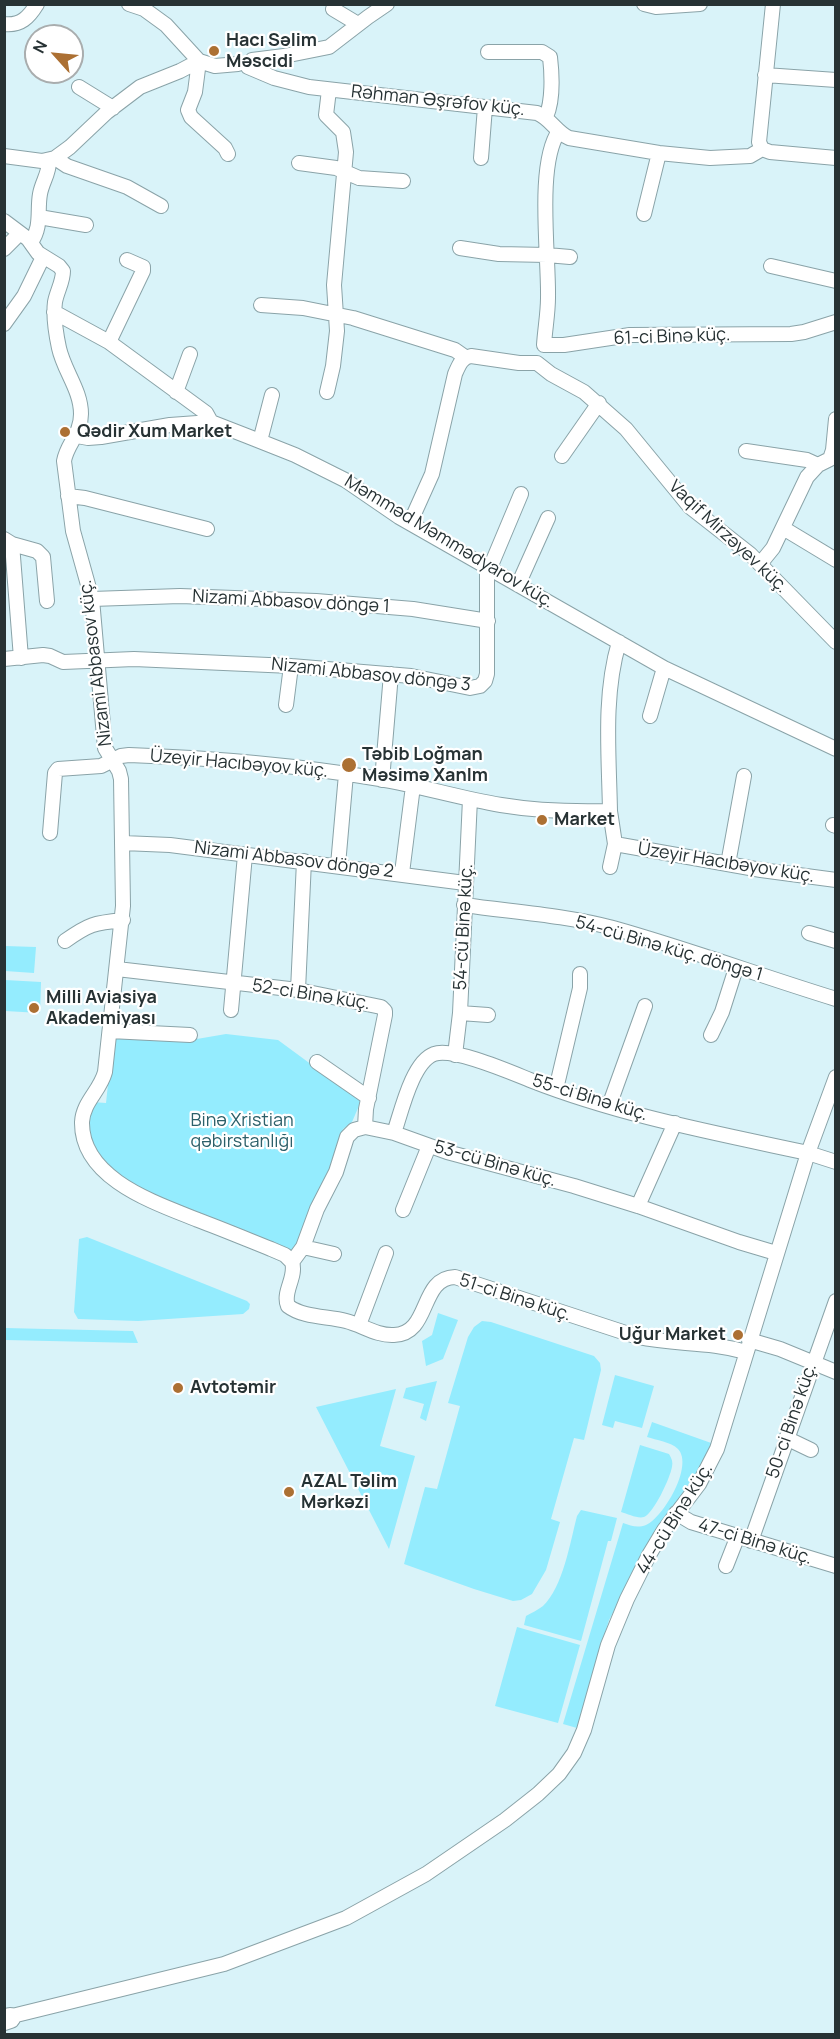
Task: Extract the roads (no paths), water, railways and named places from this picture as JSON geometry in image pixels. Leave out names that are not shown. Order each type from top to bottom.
[{"type":"street","points":[[4,24],[17,25],[37,4]]},
{"type":"street","points":[[129,4],[145,7],[166,25],[199,61],[197,82],[189,113],[225,148],[228,154]]},
{"type":"street","points":[[644,4],[656,7],[700,4]]},
{"type":"street","points":[[774,4],[759,142],[762,149],[770,152],[836,158]]},
{"type":"street","points":[[246,64],[325,48],[385,5]]},
{"type":"street","points":[[333,9],[358,24]]},
{"type":"street","points":[[488,51],[542,52],[550,57],[552,68],[546,117]]},
{"type":"street","points":[[4,156],[39,161],[52,159],[70,147],[112,108],[140,87],[199,61]]},
{"type":"street","name":"Rəhman Əşrəfov küç.","points":[[199,61],[215,66],[246,64],[289,83],[329,90],[531,111],[546,117],[559,131],[573,139],[658,153],[728,158],[750,156],[762,149]]},
{"type":"street","points":[[765,75],[836,80]]},
{"type":"street","points":[[79,87],[112,108]]},
{"type":"street","points":[[327,392],[336,346],[335,272],[345,140],[343,132],[326,115],[329,90]]},
{"type":"street","points":[[481,158],[485,107]]},
{"type":"street","points":[[261,305],[303,308],[368,322],[455,350],[465,357],[537,363],[544,345],[548,299],[548,158],[553,140],[559,131]]},
{"type":"street","points":[[644,214],[658,153]]},
{"type":"street","points":[[52,159],[127,187],[161,206]]},
{"type":"street","points":[[32,242],[37,233],[39,196],[52,159]]},
{"type":"street","points":[[299,163],[336,168],[359,178],[403,181]]},
{"type":"street","points":[[39,217],[86,225]]},
{"type":"street","name":"Nizami Abbasov küç.","points":[[4,221],[32,242],[38,253],[63,271],[54,312],[61,358],[78,394],[81,411],[80,429],[64,461],[75,541],[92,599],[105,748],[119,771],[121,779],[123,920],[104,1078],[86,1106],[83,1115],[83,1131],[89,1149],[105,1172],[132,1192],[271,1249],[292,1262]]},
{"type":"street","points":[[4,249],[20,233]]},
{"type":"street","points":[[460,248],[499,254],[570,257]]},
{"type":"street","points":[[4,324],[28,290],[43,257]]},
{"type":"street","points":[[109,342],[143,271],[143,267],[127,260]]},
{"type":"street","points":[[771,266],[836,281]]},
{"type":"street","points":[[54,312],[109,342],[206,413],[211,422]]},
{"type":"street","name":"61-ci Binə küç.","points":[[544,345],[564,345],[630,335],[791,334],[836,322]]},
{"type":"street","points":[[176,392],[190,354]]},
{"type":"street","points":[[410,523],[432,474],[455,374],[465,357]]},
{"type":"street","name":"Vaqif Mirzəyev küç.","points":[[537,363],[551,374],[584,392],[626,429],[690,507],[760,564],[836,642]]},
{"type":"street","points":[[260,441],[272,395]]},
{"type":"street","points":[[562,456],[599,404]]},
{"type":"street","points":[[760,564],[773,548],[807,477],[831,456],[836,419]]},
{"type":"street","name":"Məmməd Məmmədyarov küç.","points":[[77,436],[101,437],[170,424],[211,422],[260,441],[345,480],[410,523],[664,668],[836,749]]},
{"type":"street","points":[[746,451],[807,460],[818,465]]},
{"type":"street","name":"Nizami Abbasov döngə 3","points":[[4,660],[43,655],[63,662],[144,660],[291,666],[411,676],[470,688],[480,686],[487,674],[486,584],[489,569],[521,494]]},
{"type":"street","points":[[68,496],[85,498],[207,529]]},
{"type":"street","points":[[518,585],[548,518]]},
{"type":"street","points":[[783,528],[836,560]]},
{"type":"street","points":[[21,658],[8,542],[37,551],[43,557],[47,601]]},
{"type":"street","name":"Nizami Abbasov döngə 1","points":[[92,599],[180,596],[316,601],[413,609],[488,621]]},
{"type":"street","points":[[610,811],[610,699],[614,658],[619,642]]},
{"type":"street","points":[[286,705],[291,666]]},
{"type":"street","points":[[650,716],[664,668]]},
{"type":"street","points":[[382,780],[391,674]]},
{"type":"street","name":"Üzeyir Hacıbəyov küç.","points":[[50,832],[55,773],[58,769],[101,766],[129,755],[205,757],[346,774],[470,799],[559,812],[610,811],[615,844],[836,880]]},
{"type":"street","points":[[338,865],[346,774]]},
{"type":"street","points":[[728,864],[744,776]]},
{"type":"street","points":[[402,873],[413,786]]},
{"type":"street","name":"54-cü Binə küç.","points":[[456,1055],[470,799]]},
{"type":"street","name":"Nizami Abbasov döngə 2","points":[[123,843],[170,845],[402,873],[465,883]]},
{"type":"street","points":[[610,867],[615,844]]},
{"type":"street","points":[[231,1010],[245,855]]},
{"type":"street","points":[[298,990],[304,861]]},
{"type":"street","name":"54-cü Binə küç. döngə 1","points":[[464,905],[570,919],[611,928],[700,954],[736,968],[836,999]]},
{"type":"street","points":[[64,941],[94,923],[123,920]]},
{"type":"street","points":[[810,933],[836,941]]},
{"type":"street","points":[[711,1035],[722,1012],[736,968]]},
{"type":"street","name":"52-ci Binə küç.","points":[[117,969],[298,990],[377,1005],[383,1009],[385,1015],[365,1127]]},
{"type":"street","points":[[556,1089],[580,988],[580,974]]},
{"type":"street","points":[[609,1106],[645,1006]]},
{"type":"street","points":[[460,1013],[488,1015]]},
{"type":"street","points":[[110,1031],[190,1035]]},
{"type":"street","name":"55-ci Binə küç.","points":[[394,1133],[420,1066],[434,1054],[443,1053],[487,1064],[609,1106],[808,1153],[836,1162]]},
{"type":"street","points":[[317,1062],[369,1098]]},
{"type":"street","name":"44-cü Binə küç.","points":[[6,2019],[224,1964],[346,1918],[426,1874],[505,1820],[551,1783],[574,1753],[584,1730],[608,1645],[619,1616],[650,1555],[676,1513],[699,1484],[721,1438],[776,1253],[808,1153],[836,1077]]},
{"type":"street","points":[[638,1206],[675,1123]]},
{"type":"street","points":[[292,1262],[303,1247],[317,1209],[336,1172],[346,1137],[354,1130],[365,1127]]},
{"type":"street","name":"53-cü Binə küç.","points":[[365,1127],[394,1133],[429,1146],[573,1186],[776,1253]]},
{"type":"street","points":[[403,1210],[429,1146]]},
{"type":"street","points":[[303,1247],[334,1254]]},
{"type":"street","points":[[359,1325],[386,1252]]},
{"type":"street","name":"51-ci Binə küç.","points":[[292,1262],[293,1275],[286,1297],[288,1306],[302,1313],[359,1325],[385,1335],[410,1331],[419,1320],[437,1284],[447,1277],[455,1277],[638,1336],[666,1341],[747,1346]]},
{"type":"street","name":"50-ci Binə küç.","points":[[726,1566],[744,1539],[786,1438],[836,1301]]},
{"type":"street","points":[[747,1346],[813,1362],[836,1372]]},
{"type":"street","points":[[786,1438],[811,1450]]},
{"type":"street","name":"47-ci Binə küç.","points":[[676,1513],[691,1522],[836,1566]]},
{"type":"place","name":"Hacı Səlim Məscidi","points":[[214,51]]},
{"type":"place","name":"Qədir Xum Market","points":[[65,432]]},
{"type":"place","name":"Təbib Loğman Məsimə Xanlm","points":[[349,765]]},
{"type":"place","name":"Market","points":[[542,820]]},
{"type":"place","name":"Milli Aviasiya Akademiyası","points":[[34,1008]]},
{"type":"place","name":"Uğur Market","points":[[738,1335]]},
{"type":"place","name":"Avtotəmir","points":[[178,1388]]},
{"type":"place","name":"AZAL Təlim Mərkəzi","points":[[289,1492]]},
{"type":"park label","name":"Binə Xristian qəbirstanlığı","points":[[242,1131]]}]
